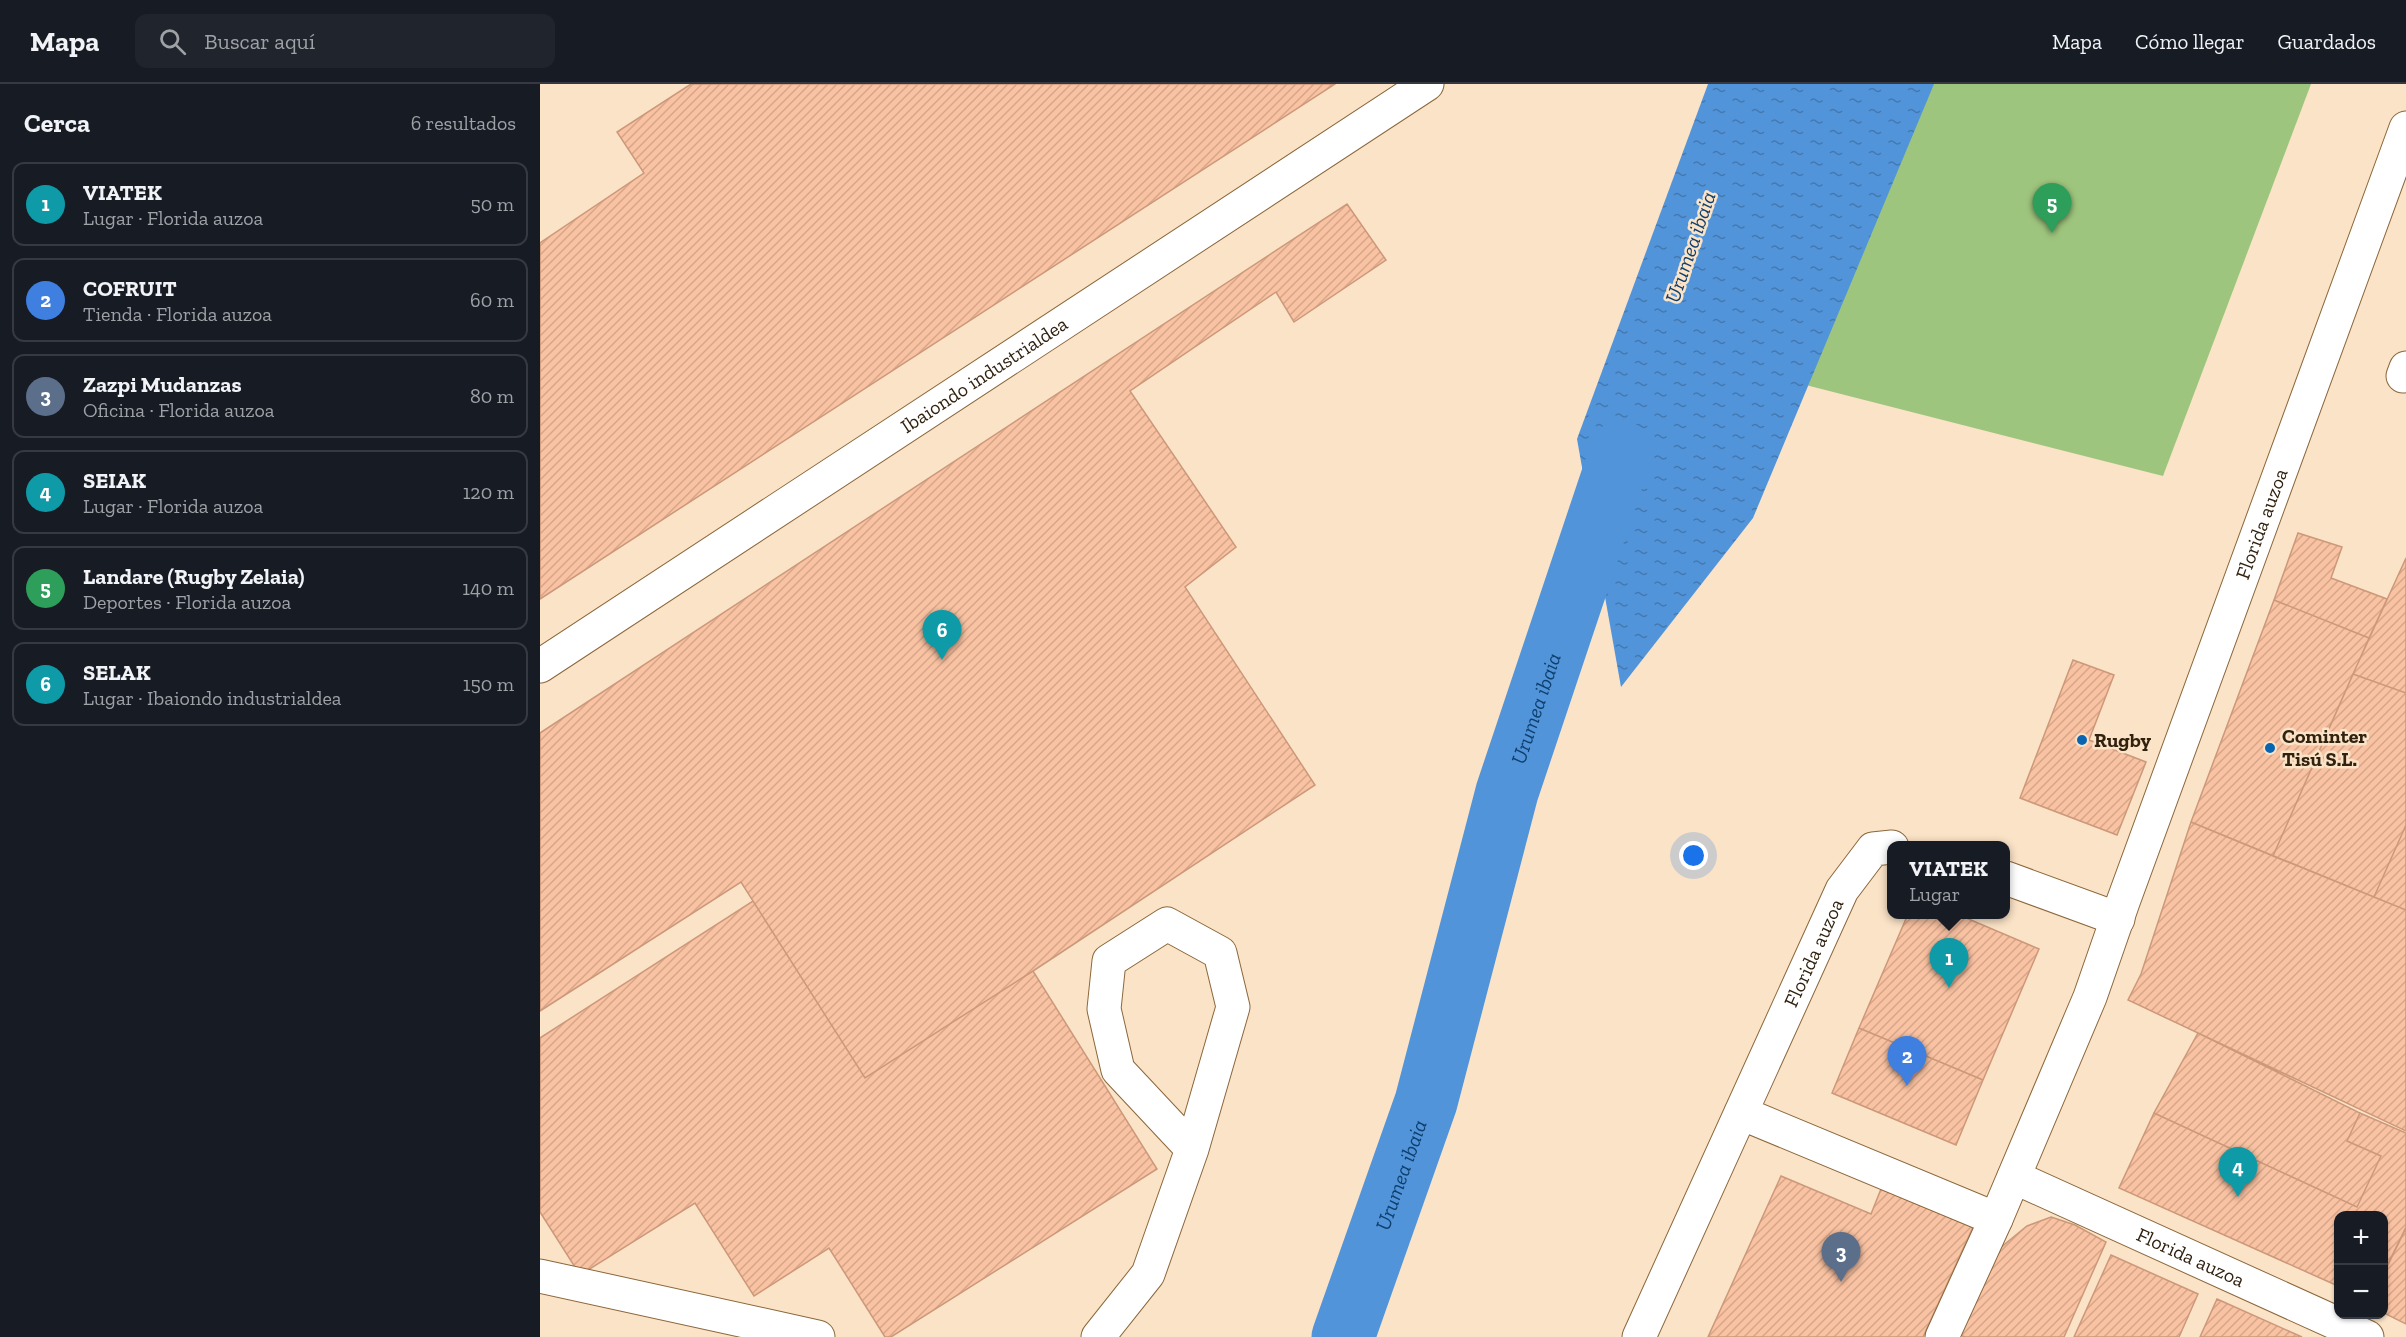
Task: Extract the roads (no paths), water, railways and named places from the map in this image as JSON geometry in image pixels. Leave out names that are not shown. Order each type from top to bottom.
[{"type":"street","name":"Ibaiondo industrialdea","points":[[540,666],[1427,84]]},
{"type":"street","name":"Florida auzoa","points":[[1942,1337],[2014,1178],[2090,998],[2406,128]]},
{"type":"street","name":"Florida auzoa","points":[[1639,1337],[1842,890],[1873,849],[1887,848]]},
{"type":"street","points":[[2010,879],[2118,919]]},
{"type":"street","points":[[1098,1337],[1148,1274],[1192,1149],[1233,1007],[1220,953],[1167,924],[1109,961],[1104,1010],[1118,1070],[1192,1149]]},
{"type":"street","points":[[1741,1113],[1996,1219]]},
{"type":"street","name":"Florida auzoa","points":[[2014,1178],[2367,1337]]},
{"type":"street","points":[[540,1276],[818,1337]]},
{"type":"water","points":[[1708,84],[1934,84],[1753,518],[1621,687],[1577,439]]},
{"type":"waterway","name":"Urumea ibaia","points":[[1343,1337],[1426,1102],[1507,792],[1621,452]]},
{"type":"place","name":"Landare (Rugby Zelaia)","points":[[2052,233]]},
{"type":"place","name":"SELAK","points":[[942,660]]},
{"type":"place","name":"Rugby","points":[[2082,740]]},
{"type":"place","name":"Cominter Tisú S.L.","points":[[2270,748]]},
{"type":"place","name":"VIATEK","points":[[1949,988]]},
{"type":"place","name":"COFRUIT","points":[[1907,1086]]},
{"type":"place","name":"SEIAK","points":[[2238,1197]]},
{"type":"place","name":"Zazpi Mudanzas","points":[[1841,1282]]}]
